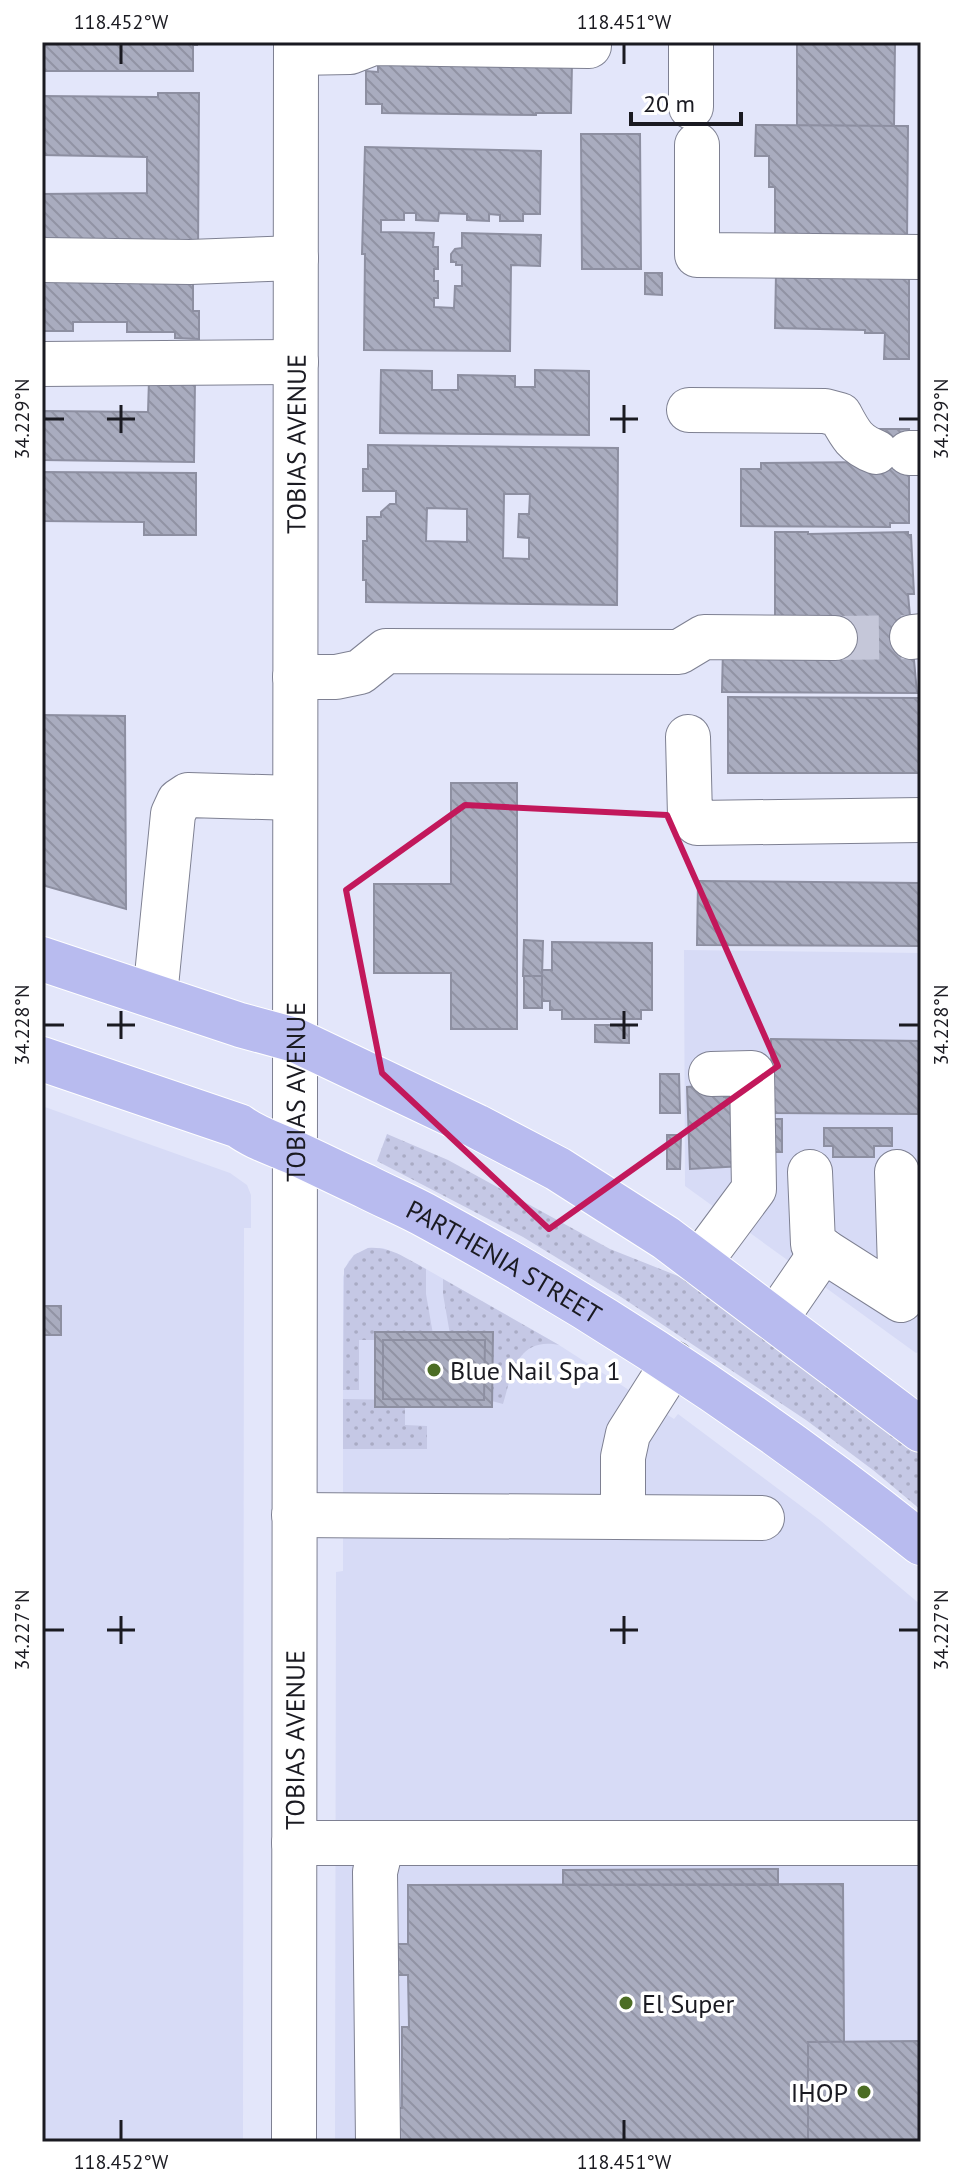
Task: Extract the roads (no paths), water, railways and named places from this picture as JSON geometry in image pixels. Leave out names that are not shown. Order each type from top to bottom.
[{"type":"main road","points":[[42,959],[240,1025],[295,1040],[476,1126],[558,1169],[666,1238],[921,1430]]},
{"type":"main road","name":"PARTHENIA STREET","points":[[42,1059],[239,1126],[248,1133],[429,1217],[606,1320],[673,1363],[787,1440],[921,1543]]},
{"type":"main road","points":[[874,1393],[921,1384]]},
{"type":"street","points":[[296,48],[350,52],[373,43],[589,46],[589,42]]},
{"type":"street","points":[[691,42],[697,255],[921,257]]},
{"type":"street","name":"TOBIAS AVENUE","points":[[294,2142],[296,48]]},
{"type":"street","points":[[42,260],[190,262],[296,258]]},
{"type":"street","points":[[42,364],[296,362]]},
{"type":"street","points":[[689,410],[825,411],[840,415],[862,446],[902,452]]},
{"type":"street","points":[[295,677],[336,677],[360,672],[386,651],[679,652],[704,637],[835,638]]},
{"type":"street","points":[[688,737],[690,816],[697,823],[921,820]]},
{"type":"street","points":[[155,996],[173,814],[179,801],[188,795],[295,798]]},
{"type":"street","points":[[699,1263],[754,1189],[752,1073],[711,1074]]},
{"type":"street","points":[[810,1172],[813,1244],[901,1300],[897,1172]]},
{"type":"street","points":[[775,1320],[823,1250]]},
{"type":"street","points":[[623,1516],[623,1457],[628,1434],[673,1363]]},
{"type":"street","points":[[294,1515],[762,1518]]},
{"type":"street","points":[[294,1843],[921,1843]]},
{"type":"street","points":[[378,2142],[375,1872],[382,1843]]},
{"type":"tunnel","points":[[835,638],[912,637]]},
{"type":"place","name":"Blue Nail Spa 1","points":[[434,1370]]},
{"type":"place","name":"El Super","points":[[626,2003]]},
{"type":"place","name":"IHOP","points":[[864,2092]]}]
